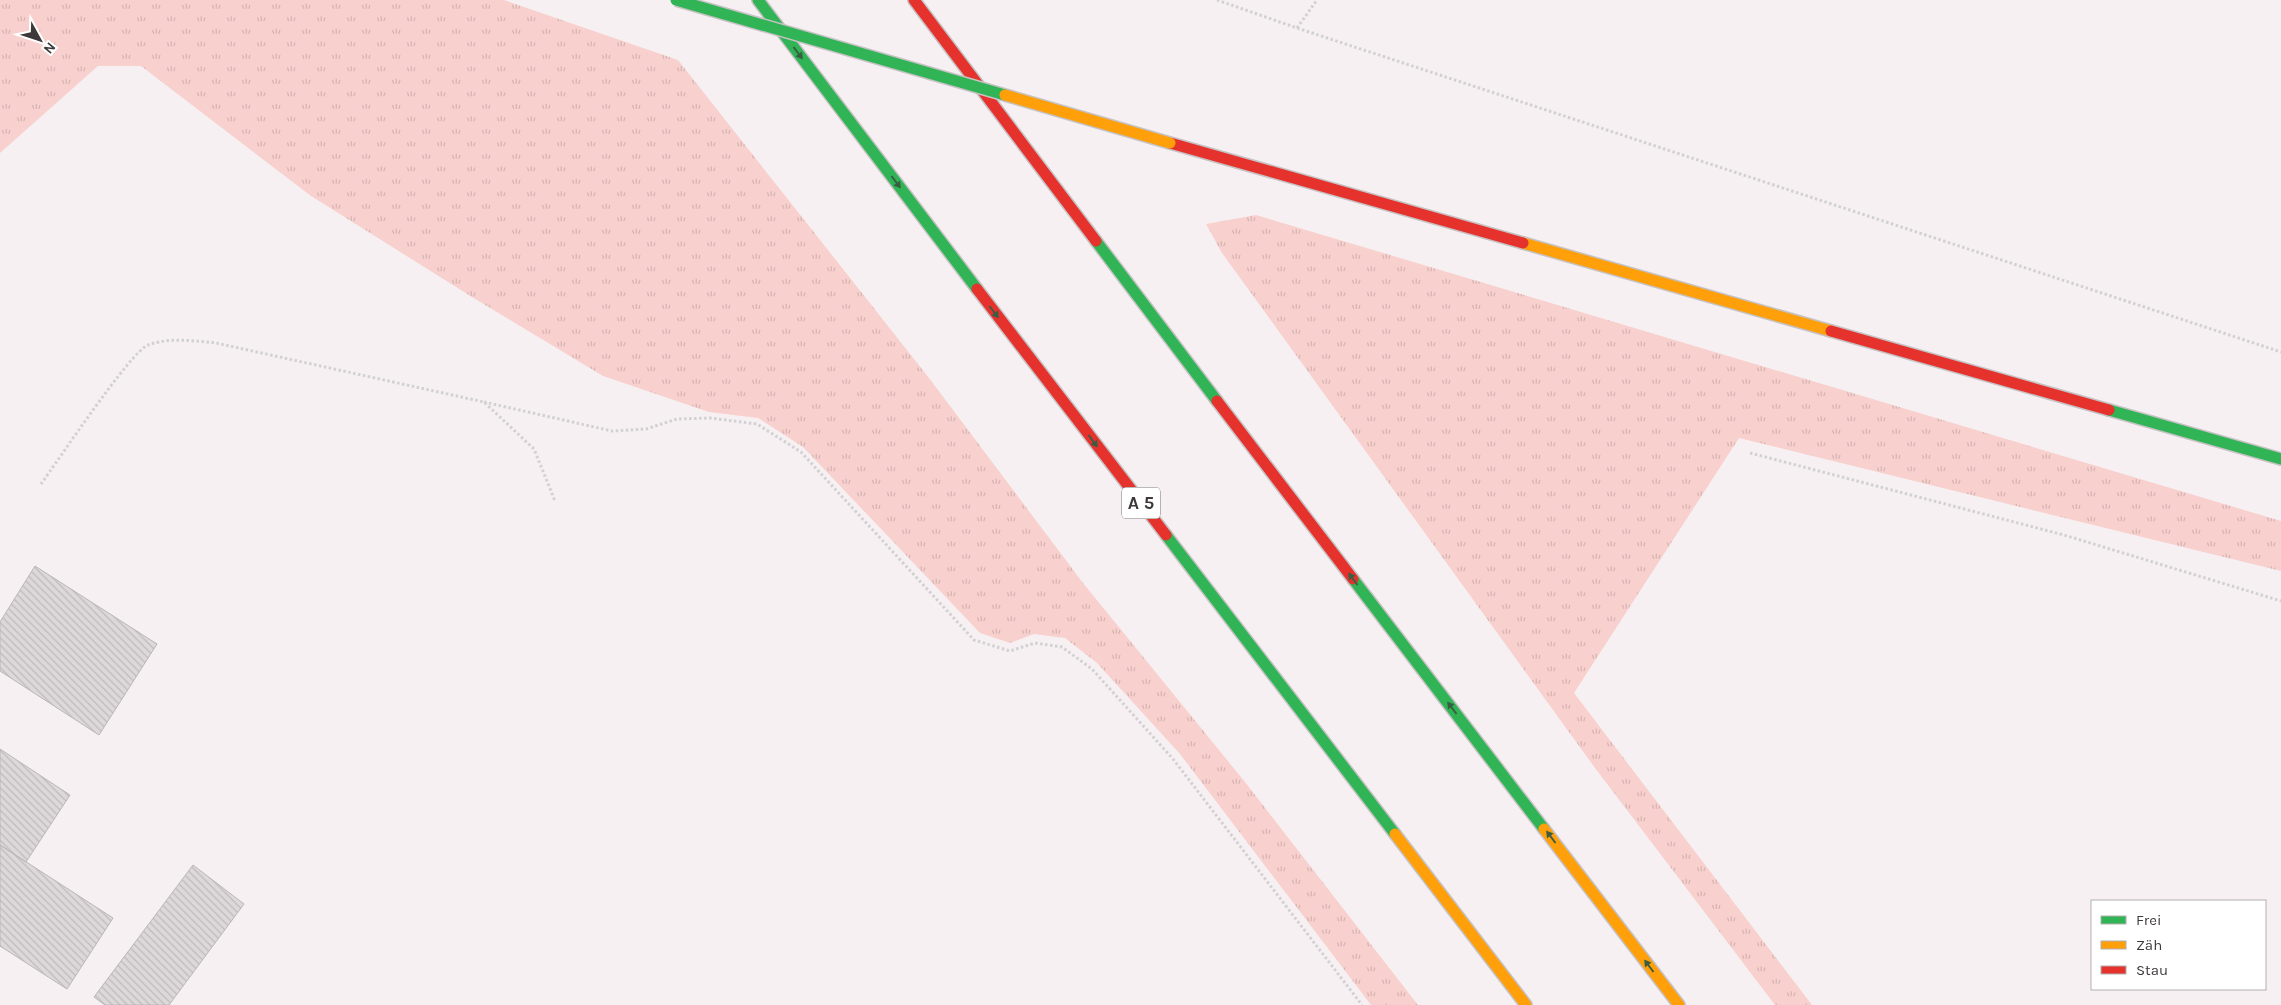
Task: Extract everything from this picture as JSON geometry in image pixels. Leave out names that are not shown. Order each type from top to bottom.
[{"type":"main road","points":[[676,0],[1170,143],[2281,459]]},
{"type":"main road","name":"A 5","points":[[758,0],[996,314],[1526,1005]]},
{"type":"main road","points":[[914,0],[1124,280],[1679,1005]]},
{"type":"path","points":[[1218,0],[1297,28],[2281,352]]},
{"type":"path","points":[[1297,28],[1317,0]]},
{"type":"path","points":[[41,484],[126,366],[146,346],[173,340],[216,343],[612,431],[646,428],[677,419],[710,418],[757,424],[800,452],[974,640],[1010,651],[1035,643],[1062,647],[1092,669],[1173,759],[1362,1005]]},
{"type":"path","points":[[484,402],[534,449],[555,501]]},
{"type":"path","points":[[1750,453],[2064,534],[2281,601]]},
{"type":"green space","points":[[0,0],[504,0],[678,60],[929,378],[1083,583],[1245,782],[1418,1005],[1371,1005],[1180,754],[1097,663],[1065,638],[1034,634],[1010,643],[980,633],[803,447],[758,418],[709,412],[603,376],[311,196],[141,66],[98,66],[0,153]]},
{"type":"green space","points":[[1256,215],[2281,521],[2281,571],[1739,438],[1574,693],[1812,1005],[1775,1005],[1595,768],[1222,253],[1206,224]]},
{"type":"building","points":[[35,566],[157,644],[99,735],[0,671],[0,622]]},
{"type":"building","points":[[0,749],[70,795],[26,862],[0,845]]},
{"type":"building","points":[[0,845],[113,918],[67,989],[0,946]]},
{"type":"building","points":[[193,865],[244,904],[169,1005],[105,1005],[94,997]]},
{"type":"traffic: fast","points":[[676,0],[1005,95]]},
{"type":"traffic: fast","points":[[758,0],[977,289]]},
{"type":"traffic: fast","points":[[1096,241],[1217,401]]},
{"type":"traffic: fast","points":[[2109,410],[2281,459]]},
{"type":"traffic: fast","points":[[1166,535],[1395,834]]},
{"type":"traffic: fast","points":[[1353,579],[1544,829]]},
{"type":"traffic: slow","points":[[1005,95],[1170,143]]},
{"type":"traffic: slow","points":[[1523,243],[1831,331]]},
{"type":"traffic: slow","points":[[1544,829],[1679,1005]]},
{"type":"traffic: slow","points":[[1395,834],[1526,1005]]},
{"type":"traffic: jam","points":[[914,0],[1096,241]]},
{"type":"traffic: jam","points":[[1170,143],[1523,243]]},
{"type":"traffic: jam","points":[[977,289],[1166,535]]},
{"type":"traffic: jam","points":[[1831,331],[2109,410]]},
{"type":"traffic: jam","points":[[1217,401],[1353,579]]}]
